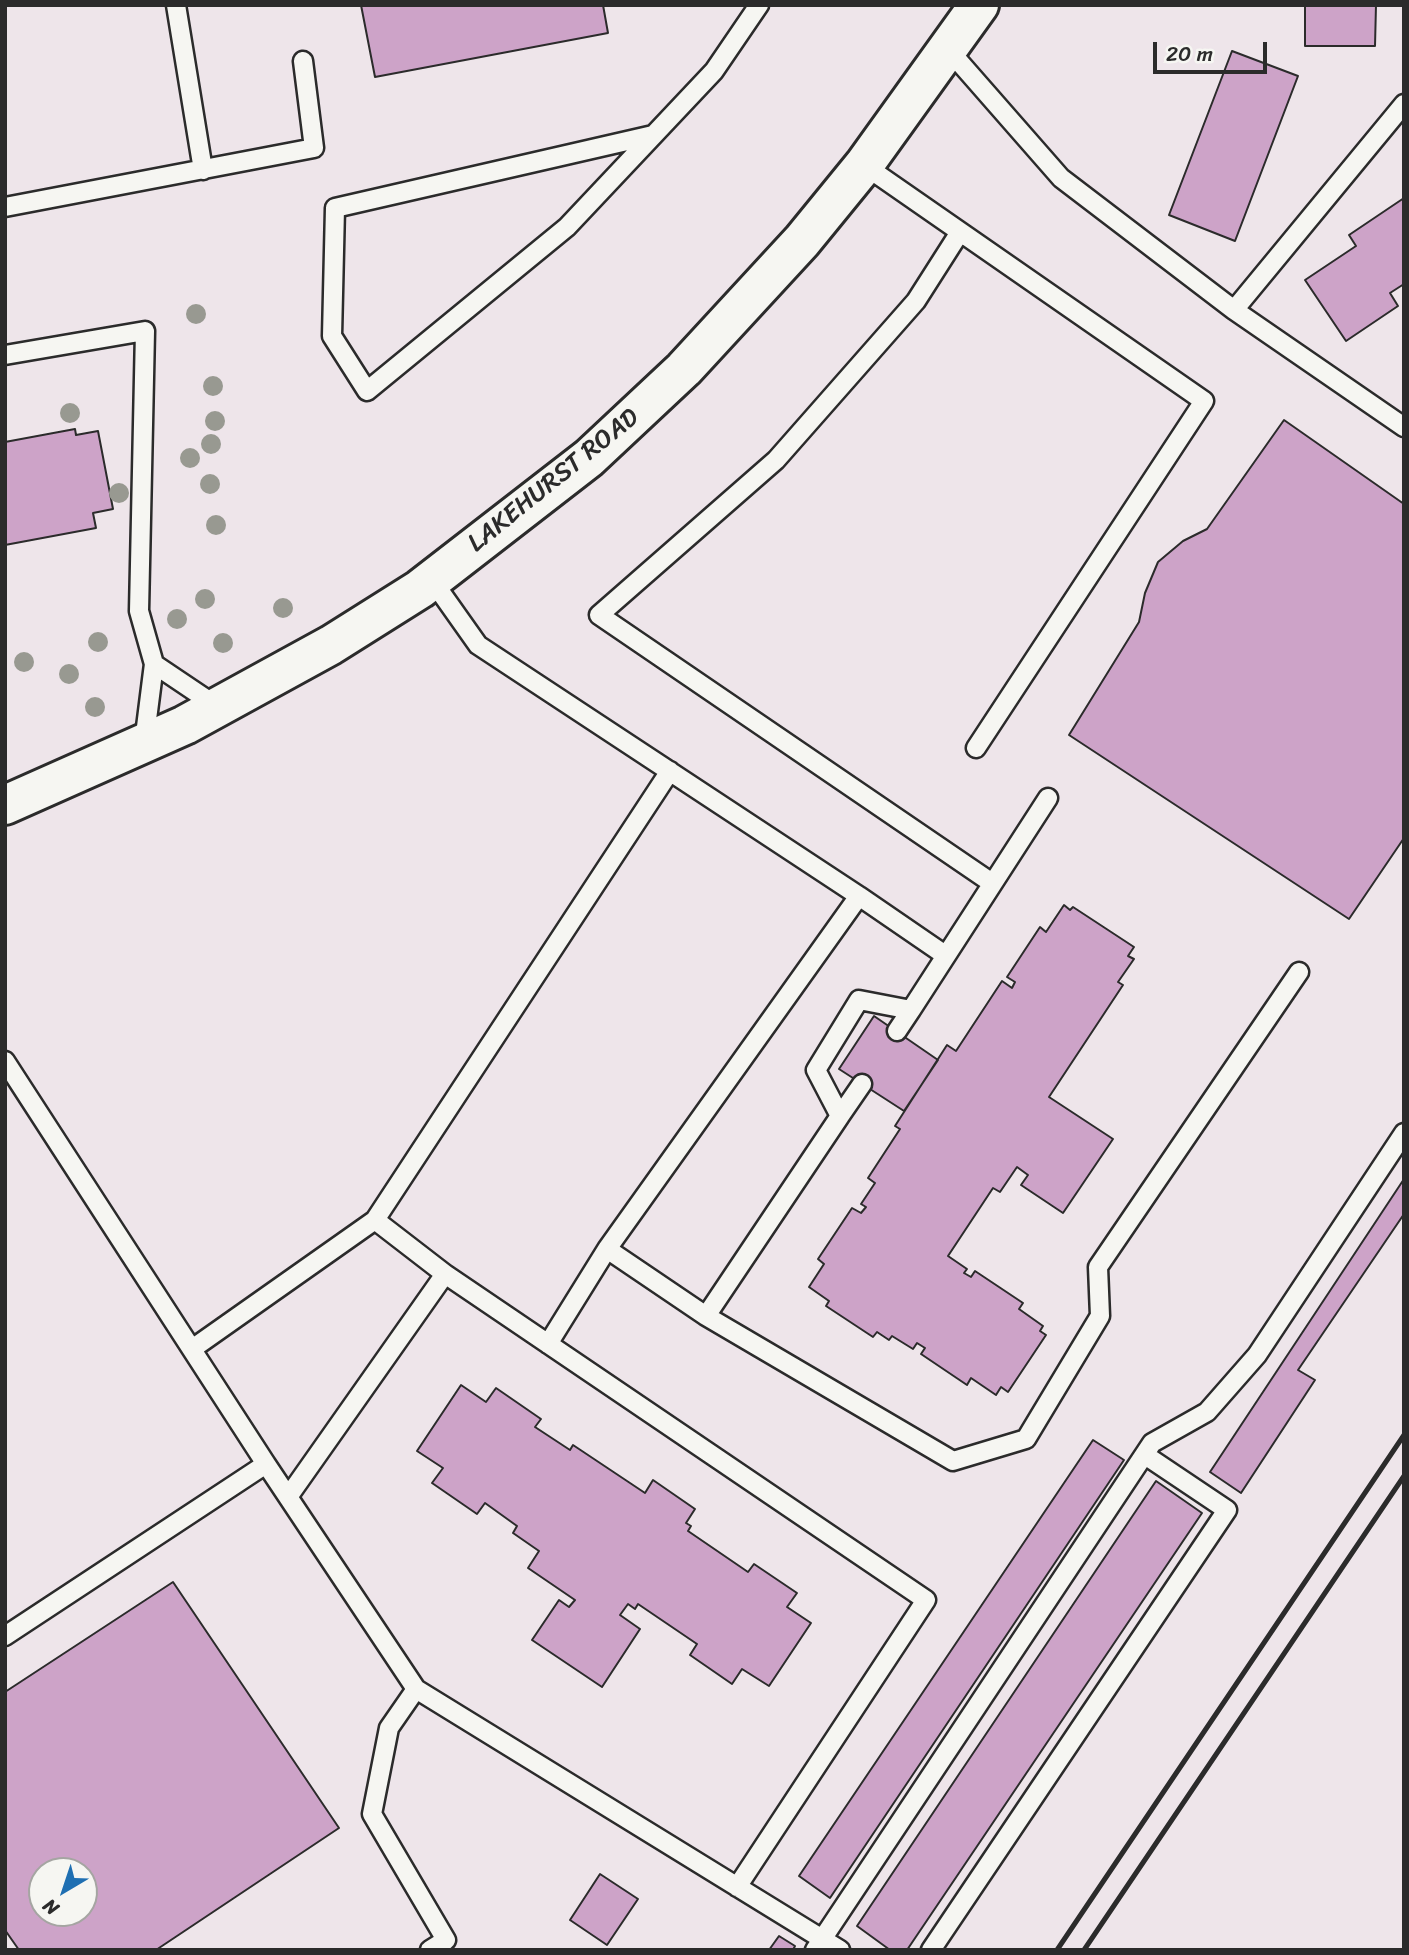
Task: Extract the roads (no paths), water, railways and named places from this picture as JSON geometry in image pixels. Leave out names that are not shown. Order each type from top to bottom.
[{"type":"street","name":"LAKEHURST ROAD","points":[[5,805],[144,744],[331,645],[432,580],[589,457],[684,369],[802,241],[863,165],[979,5]]},
{"type":"lane","points":[[176,5],[203,170]]},
{"type":"lane","points":[[653,135],[335,208],[332,337],[367,391],[567,227],[714,71],[760,5]]},
{"type":"lane","points":[[948,49],[1062,178],[1234,310],[1404,427]]},
{"type":"lane","points":[[5,207],[314,148],[303,61]]},
{"type":"lane","points":[[1234,310],[1404,104]]},
{"type":"lane","points":[[863,165],[1204,401],[976,748]]},
{"type":"lane","points":[[960,232],[916,302],[776,460],[600,615],[992,883]]},
{"type":"lane","points":[[5,355],[145,331],[139,611],[154,664],[144,744]]},
{"type":"lane","points":[[432,580],[478,645],[945,955]]},
{"type":"lane","points":[[154,664],[218,706]]},
{"type":"lane","points":[[192,1349],[375,1220],[670,771]]},
{"type":"lane","points":[[897,1031],[1048,798]]},
{"type":"lane","points":[[548,1344],[607,1249],[859,896]]},
{"type":"lane","points":[[607,1249],[706,1316],[953,1461],[1026,1439],[1100,1316],[1098,1267],[1299,972]]},
{"type":"lane","points":[[840,1116],[816,1070],[859,1000],[911,1010]]},
{"type":"lane","points":[[5,1061],[266,1464],[416,1689],[737,1887],[819,1944],[839,1950]]},
{"type":"lane","points":[[706,1316],[862,1084]]},
{"type":"lane","points":[[819,1944],[1152,1443],[1207,1412],[1257,1355],[1404,1133]]},
{"type":"lane","points":[[375,1220],[444,1273],[926,1600],[737,1887]]},
{"type":"lane","points":[[288,1497],[444,1273]]},
{"type":"lane","points":[[930,1950],[1227,1510],[1145,1455]]},
{"type":"lane","points":[[5,1636],[266,1464]]},
{"type":"lane","points":[[416,1689],[389,1728],[372,1814],[446,1940],[430,1950]]},
{"type":"railway","points":[[1057,1950],[1404,1435]]},
{"type":"railway","points":[[1084,1950],[1404,1476]]}]
